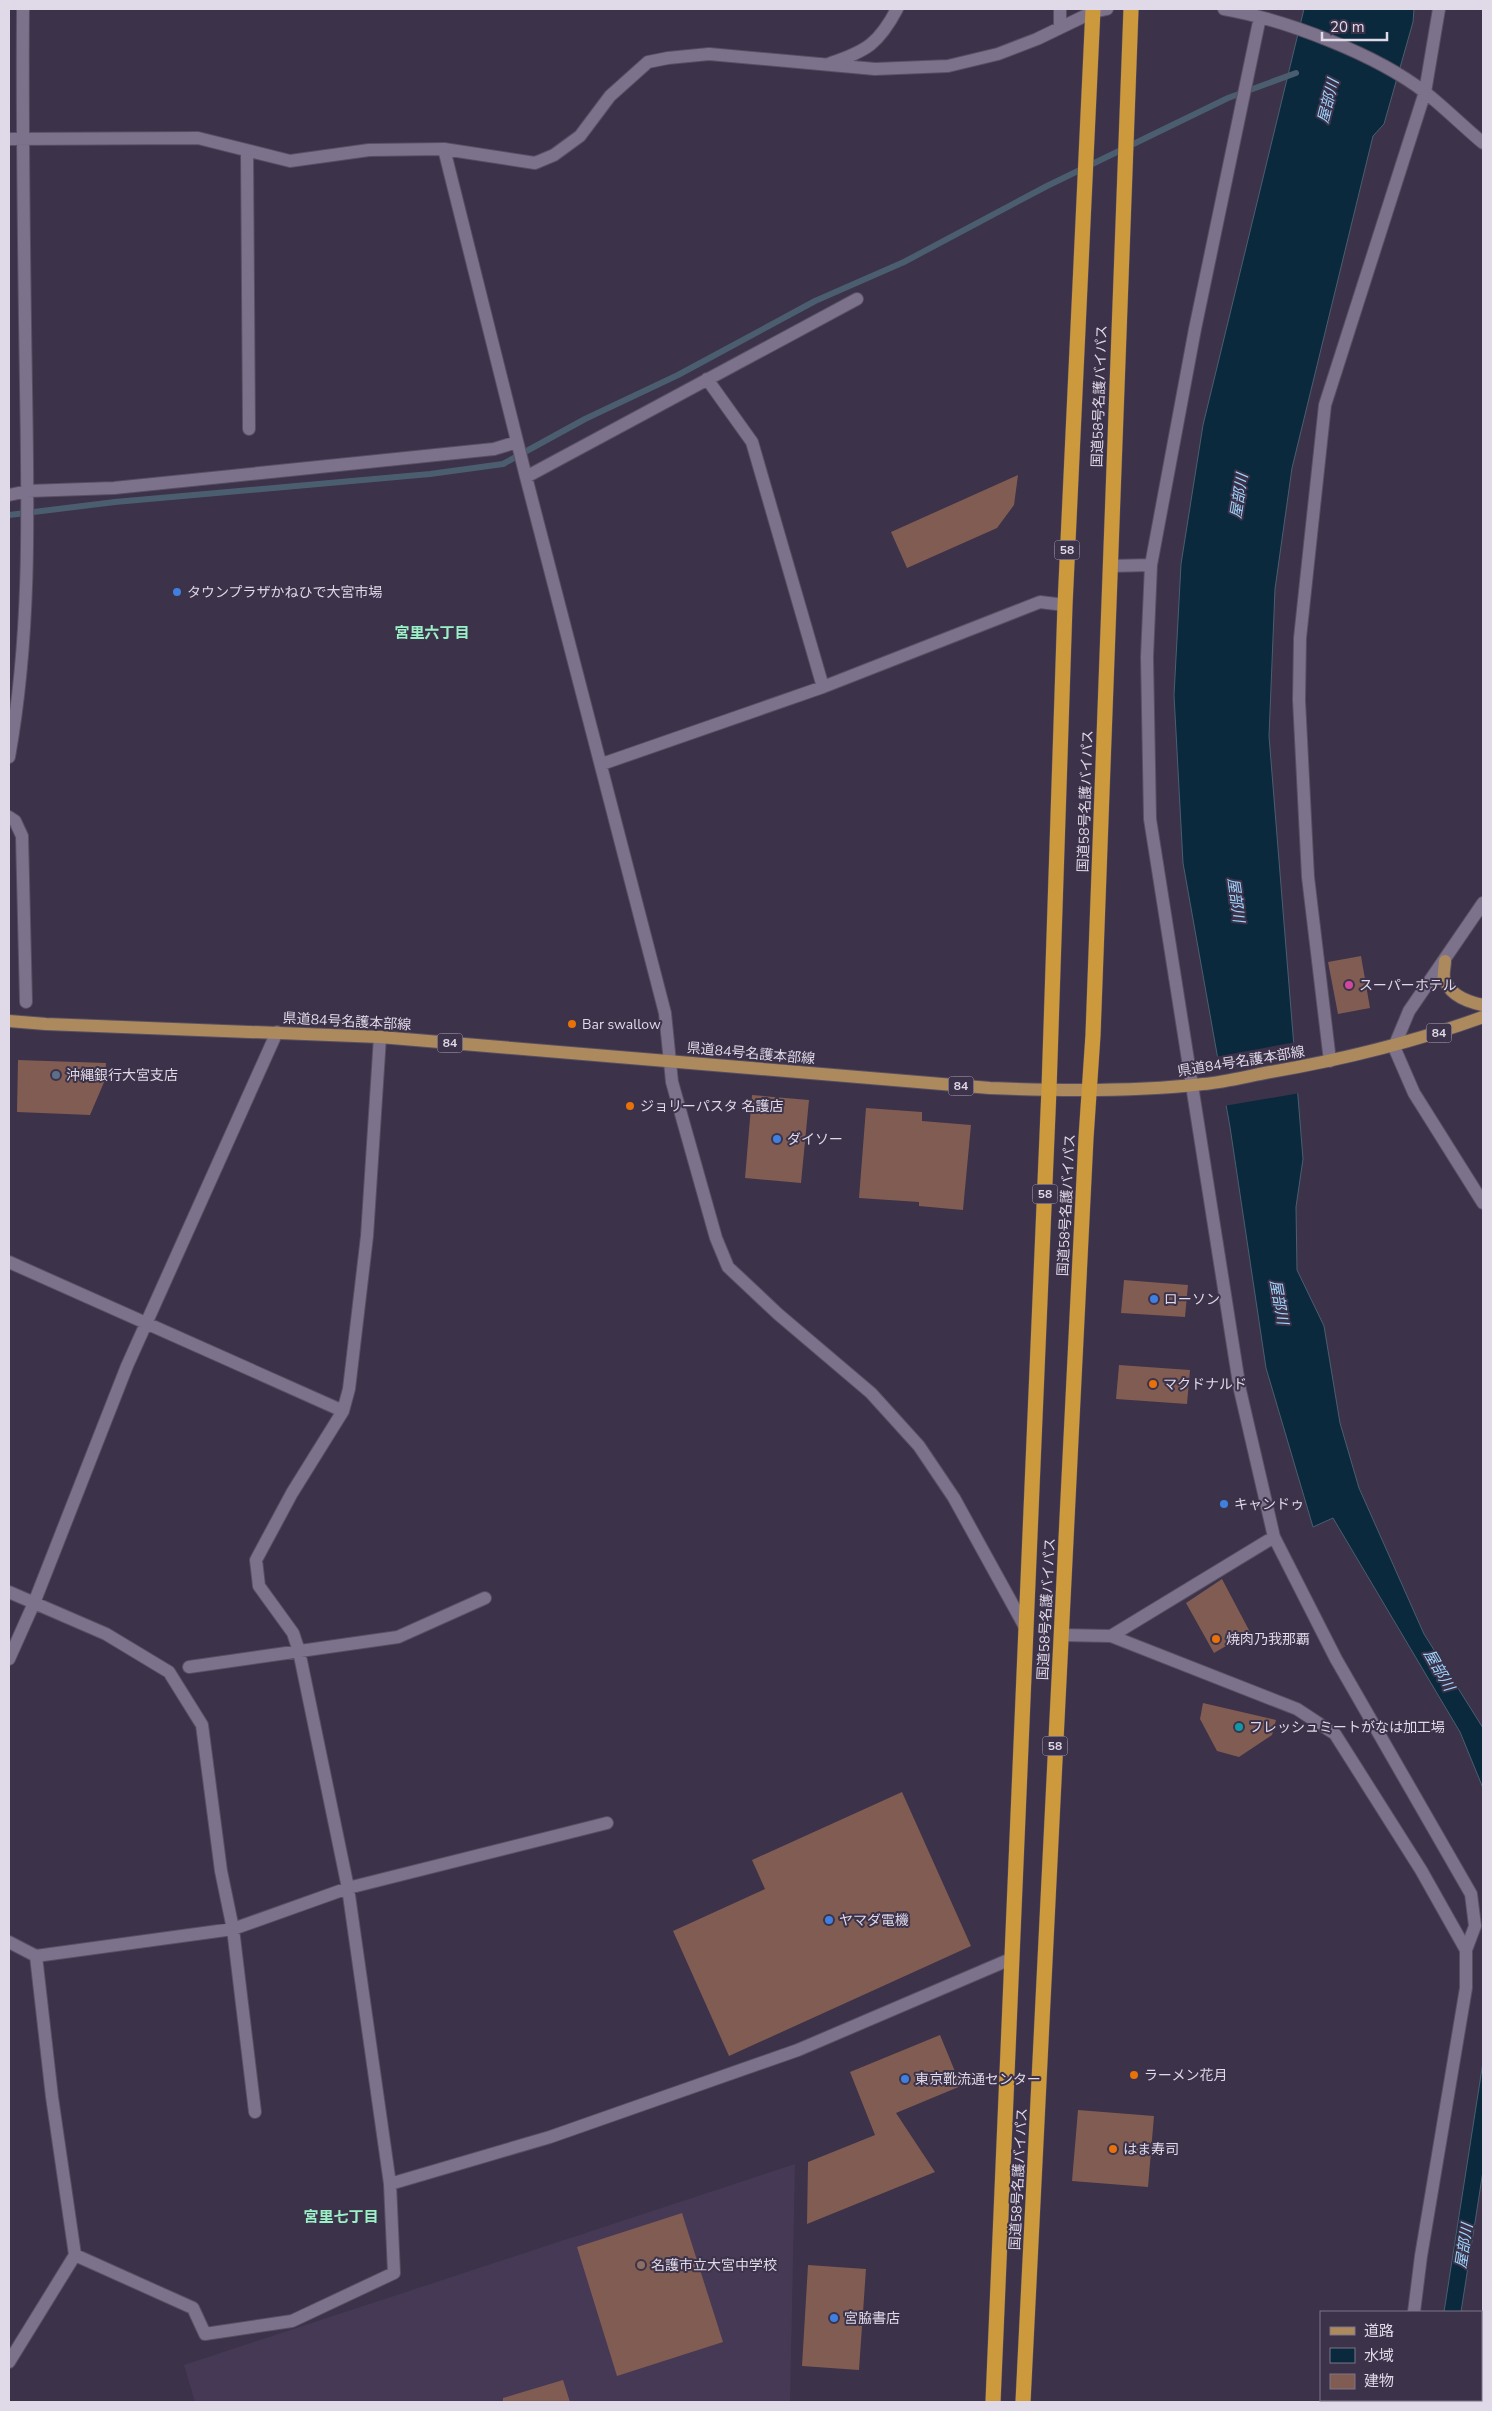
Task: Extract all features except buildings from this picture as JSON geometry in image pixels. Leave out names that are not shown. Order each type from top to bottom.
[{"type":"highway","name":"国道58号名護バイパス","points":[[1023,2402],[1090,1089],[1131,9]]},
{"type":"highway","name":"国道58号名護バイパス","points":[[993,2402],[1049,1089],[1065,605],[1098,10]]},
{"type":"main road","points":[[1445,961],[1444,978],[1453,990],[1466,1002],[1483,1005]]},
{"type":"main road","name":"県道84号名護本部線","points":[[9,1021],[380,1037],[990,1088],[1090,1089],[1199,1085],[1325,1062],[1394,1047],[1483,1017]]},
{"type":"street","points":[[9,757],[20,688],[25,612],[28,495],[22,139],[23,9]]},
{"type":"street","points":[[827,65],[868,48],[886,31],[897,9]]},
{"type":"street","points":[[1060,9],[1060,26]]},
{"type":"street","points":[[1224,9],[1241,10],[1346,46],[1399,75],[1425,92],[1483,143]]},
{"type":"street","points":[[1325,1062],[1308,878],[1299,700],[1300,638],[1324,405],[1425,92],[1439,9]]},
{"type":"street","points":[[9,139],[198,138],[232,146],[247,152],[290,161],[369,150],[444,149],[535,163],[554,156],[580,136],[610,96],[648,62],[709,54],[875,69],[948,66],[998,54],[1036,39],[1060,26],[1098,10]]},
{"type":"street","points":[[1260,17],[1195,329],[1151,565],[1147,657],[1150,820],[1199,1085],[1240,1390],[1274,1537],[1336,1659],[1471,1894],[1475,1926],[1466,1950],[1466,1988],[1421,2256],[1414,2311]]},
{"type":"street","points":[[444,149],[517,442],[666,1013],[672,1061],[672,1082],[692,1159],[716,1238],[728,1266],[778,1314],[871,1393],[919,1446],[954,1498],[1025,1627]]},
{"type":"street","points":[[247,152],[248,429]]},
{"type":"street","points":[[526,477],[857,299]]},
{"type":"street","points":[[707,380],[752,442],[823,687]]},
{"type":"street","points":[[9,495],[114,488],[494,450],[517,442]]},
{"type":"street","points":[[1110,566],[1151,565]]},
{"type":"street","points":[[602,764],[823,687],[1040,602],[1065,605]]},
{"type":"street","points":[[12,819],[22,836],[26,1002]]},
{"type":"street","points":[[1483,903],[1409,1012],[1394,1047],[1414,1093],[1483,1203]]},
{"type":"street","points":[[9,1659],[34,1602],[127,1366],[277,1032]]},
{"type":"street","points":[[75,2255],[193,2308],[205,2334],[292,2321],[394,2273],[390,2184],[348,1888],[299,1651],[293,1633],[259,1586],[256,1560],[292,1493],[343,1411],[349,1388],[367,1236],[380,1037]]},
{"type":"street","points":[[9,1262],[343,1411]]},
{"type":"street","points":[[1111,1636],[1274,1537]]},
{"type":"street","points":[[9,1592],[106,1634],[169,1672],[187,1698],[202,1725],[221,1871],[234,1929],[255,2112]]},
{"type":"street","points":[[189,1666],[398,1637],[485,1598]]},
{"type":"street","points":[[1061,1635],[1111,1636],[1297,1709],[1335,1734],[1421,1870],[1466,1950]]},
{"type":"street","points":[[9,1942],[36,1956],[234,1929],[348,1888],[607,1824]]},
{"type":"street","points":[[9,2362],[75,2255],[52,2097],[36,1956]]},
{"type":"street","points":[[390,2184],[550,2137],[798,2050],[1012,1958]]},
{"type":"shaded area","name":"名護市立大宮中学校","points":[[795,2164],[790,2402],[195,2402],[184,2365]]},
{"type":"water","name":"屋部川","points":[[1304,9],[1414,9],[1413,22],[1384,124],[1373,136],[1292,468],[1275,589],[1269,736],[1303,1159],[1296,1207],[1297,1270],[1324,1326],[1340,1423],[1359,1488],[1424,1634],[1483,1728],[1483,1788],[1460,1732],[1333,1518],[1313,1527],[1266,1368],[1230,1127],[1183,863],[1174,695],[1181,564],[1203,425]]},
{"type":"water","name":"屋部川","points":[[1483,2062],[1483,2171],[1461,2311],[1444,2311]]},
{"type":"pier","points":[[1296,1042],[1300,1093],[1224,1106],[1215,1057]]},
{"type":"waterway","points":[[9,515],[115,502],[430,474],[503,464],[585,419],[678,375],[815,301],[904,262],[1047,186],[1228,98],[1296,73]]},
{"type":"place","name":"タウンプラザかねひで大宮市場","points":[[177,592]]},
{"type":"place","name":"スーパーホテル","points":[[1349,985]]},
{"type":"place","name":"Bar swallow","points":[[572,1024]]},
{"type":"place","name":"沖縄銀行大宮支店","points":[[56,1075]]},
{"type":"place","name":"ジョリーパスタ 名護店","points":[[630,1106]]},
{"type":"place","name":"ダイソー","points":[[777,1139]]},
{"type":"place","name":"ローソン","points":[[1154,1299]]},
{"type":"place","name":"マクドナルド","points":[[1153,1384]]},
{"type":"place","name":"キャンドゥ","points":[[1224,1504]]},
{"type":"place","name":"焼肉乃我那覇","points":[[1216,1639]]},
{"type":"place","name":"フレッシュミートがなは加工場","points":[[1239,1727]]},
{"type":"place","name":"ヤマダ電機","points":[[829,1920]]},
{"type":"place","name":"ラーメン花月","points":[[1134,2075]]},
{"type":"place","name":"東京靴流通センター","points":[[905,2079]]},
{"type":"place","name":"はま寿司","points":[[1113,2149]]},
{"type":"place","name":"名護市立大宮中学校","points":[[641,2265]]},
{"type":"place","name":"宮脇書店","points":[[834,2318]]},
{"type":"district","name":"宮里六丁目","points":[[432,633]]},
{"type":"district","name":"宮里七丁目","points":[[341,2217]]}]
